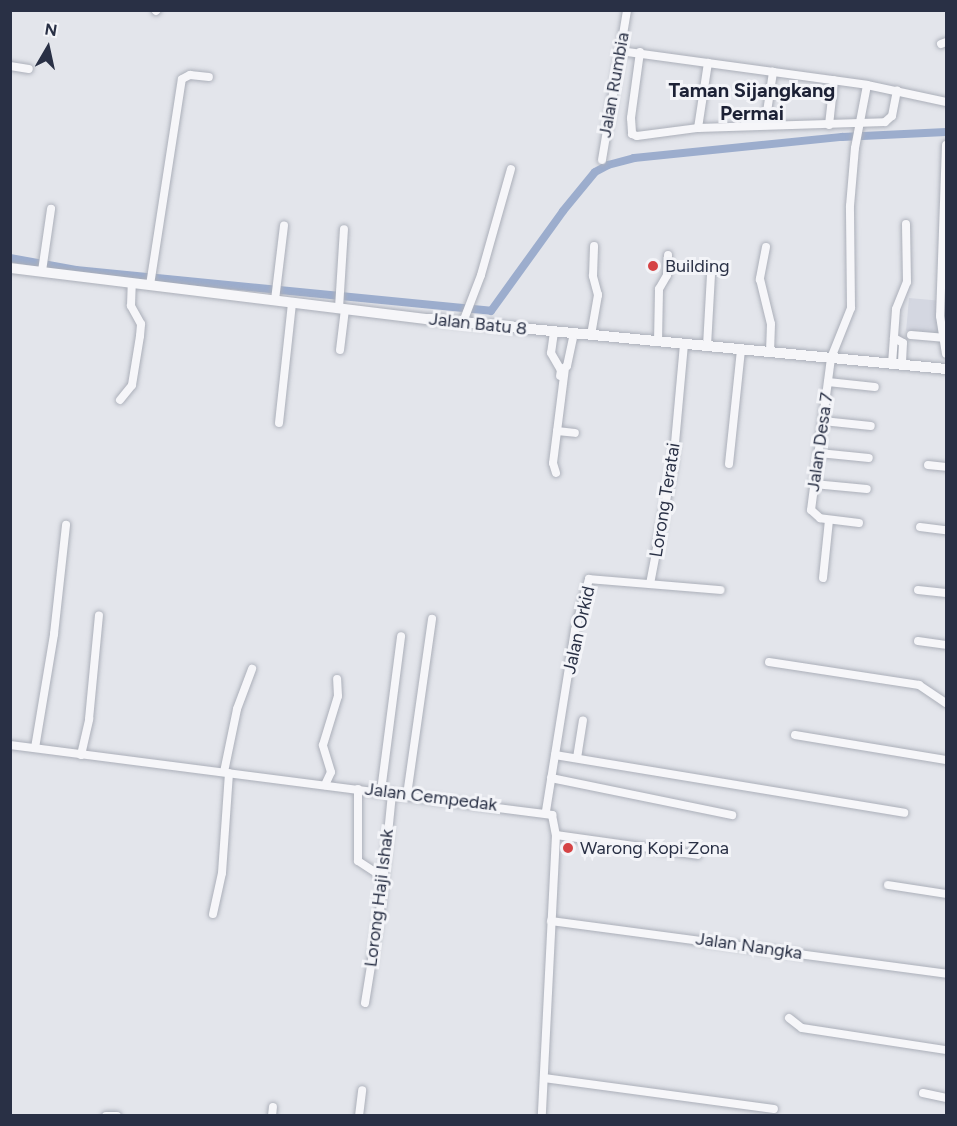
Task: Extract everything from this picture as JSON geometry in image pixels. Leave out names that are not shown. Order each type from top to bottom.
[{"type":"street","name":"Jalan Rumbia","points":[[602,160],[627,10]]},
{"type":"street","points":[[620,51],[834,80],[897,90],[946,102]]},
{"type":"street","points":[[640,52],[631,117],[632,134],[637,136],[698,128],[765,125],[859,126],[890,120],[897,90]]},
{"type":"street","points":[[698,128],[708,63]]},
{"type":"street","points":[[10,66],[29,69]]},
{"type":"street","points":[[765,125],[773,72]]},
{"type":"street","points":[[149,281],[182,80],[190,75],[209,77]]},
{"type":"street","points":[[829,125],[834,80]]},
{"type":"street","name":"Jalan Desa 7","points":[[829,520],[811,510],[831,358],[851,308],[849,256],[855,148],[867,86]]},
{"type":"street","points":[[946,145],[940,316],[946,354]]},
{"type":"street","points":[[465,318],[511,169]]},
{"type":"street","points":[[42,268],[51,209]]},
{"type":"street","points":[[897,365],[903,343],[894,338],[896,309],[907,282],[906,224]]},
{"type":"street","points":[[275,296],[284,226]]},
{"type":"street","points":[[340,350],[344,229]]},
{"type":"street","points":[[591,335],[598,295],[593,276],[594,246]]},
{"type":"street","points":[[766,247],[760,279],[771,324],[770,352]]},
{"type":"street","points":[[658,342],[659,289],[668,275],[668,255]]},
{"type":"street","name":"Jalan Batu 8","points":[[10,268],[42,268],[132,283],[149,281],[275,296],[292,303],[465,318],[554,332],[946,369]]},
{"type":"street","points":[[707,346],[711,274]]},
{"type":"street","points":[[120,400],[132,385],[140,336],[141,324],[129,298],[132,283]]},
{"type":"street","points":[[279,423],[292,303]]},
{"type":"street","points":[[554,332],[551,352],[563,369],[553,463],[556,473]]},
{"type":"street","points":[[556,402],[574,333]]},
{"type":"street","points":[[911,335],[945,338]]},
{"type":"street","name":"Lorong Teratai","points":[[651,584],[674,458],[676,410],[684,344]]},
{"type":"street","points":[[729,464],[741,350]]},
{"type":"street","points":[[828,382],[875,387]]},
{"type":"street","points":[[823,421],[871,426]]},
{"type":"street","points":[[557,431],[575,433]]},
{"type":"street","points":[[819,453],[869,458]]},
{"type":"street","points":[[928,465],[946,466]]},
{"type":"street","points":[[814,484],[867,489]]},
{"type":"street","points":[[823,578],[829,520],[859,523]]},
{"type":"street","points":[[34,748],[54,634],[66,525]]},
{"type":"street","points":[[920,527],[946,530]]},
{"type":"street","name":"Jalan Orkid","points":[[546,811],[575,630],[587,582],[599,578],[721,590]]},
{"type":"street","points":[[918,590],[946,593]]},
{"type":"street","points":[[81,755],[89,719],[99,615]]},
{"type":"street","points":[[407,795],[432,619]]},
{"type":"street","points":[[381,791],[401,636]]},
{"type":"street","points":[[918,641],[946,645]]},
{"type":"street","points":[[769,662],[919,685],[946,703]]},
{"type":"street","points":[[213,914],[222,873],[226,772],[237,709],[252,669]]},
{"type":"street","points":[[325,785],[331,772],[323,745],[338,696],[337,679]]},
{"type":"street","points":[[577,758],[583,720]]},
{"type":"street","points":[[795,735],[946,760]]},
{"type":"street","name":"Jalan Cempedak","points":[[10,745],[546,811]]},
{"type":"street","points":[[555,755],[903,813]]},
{"type":"street","points":[[551,778],[732,814]]},
{"type":"street","points":[[357,789],[358,861],[384,878]]},
{"type":"street","name":"Lorong Haji Ishak","points":[[364,1003],[384,878],[392,793]]},
{"type":"street","points":[[542,1116],[556,835],[554,818],[546,811]]},
{"type":"street","points":[[556,835],[698,855]]},
{"type":"street","points":[[888,885],[946,894]]},
{"type":"street","name":"Jalan Nangka","points":[[551,921],[946,974]]},
{"type":"street","points":[[789,1018],[802,1028],[946,1050]]},
{"type":"street","points":[[544,1078],[774,1109]]},
{"type":"street","points":[[359,1116],[362,1090]]},
{"type":"street","points":[[923,1093],[946,1098]]},
{"type":"street","points":[[106,1116],[117,1116]]},
{"type":"shaded area","points":[[909,298],[946,301],[943,334],[906,331]]},
{"type":"waterway","points":[[10,258],[76,270],[491,311],[563,211],[595,172],[608,165],[634,158],[842,137],[946,132]]},
{"type":"place","name":"Building","points":[[653,266]]},
{"type":"place","name":"Warong Kopi Zona","points":[[568,848]]},
{"type":"district","name":"Taman Sijangkang Permai","points":[[752,102]]}]
